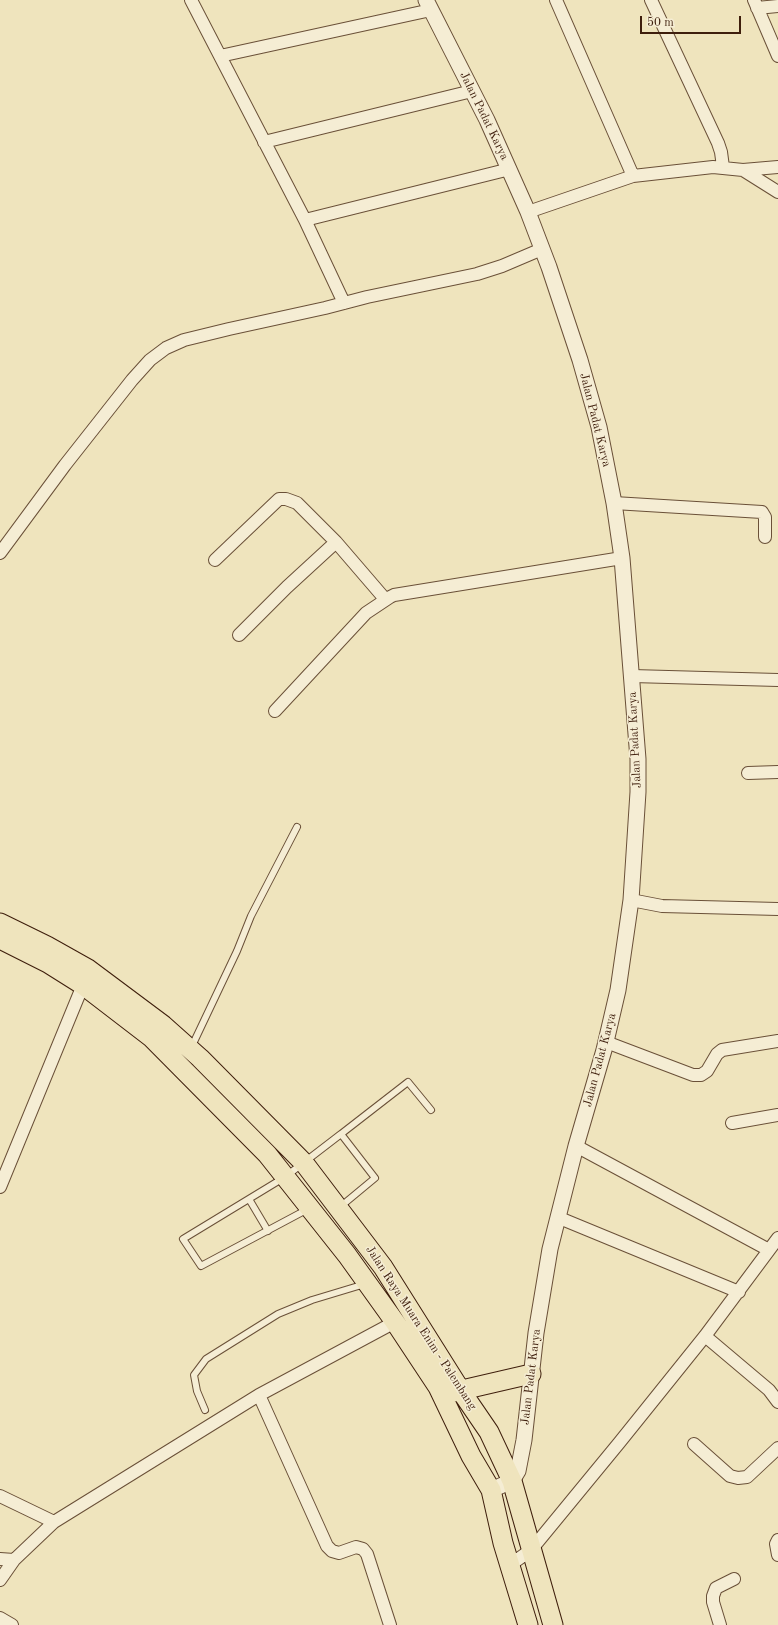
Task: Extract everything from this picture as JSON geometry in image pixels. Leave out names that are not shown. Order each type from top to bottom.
[{"type":"main road","name":"Jalan Raya Muara Enim - Palembang","points":[[0,923],[47,946],[88,969],[163,1025],[304,1163],[383,1266],[489,1432],[512,1481],[553,1625]]},
{"type":"main road","name":"Jalan Raya Muara Enim - Palembang","points":[[0,939],[48,963],[83,985],[152,1038],[267,1154],[310,1208],[395,1322],[442,1394],[471,1456],[491,1490],[503,1542],[528,1625]]},
{"type":"main road","points":[[442,1394],[531,1374]]},
{"type":"street","points":[[191,0],[305,220],[344,303]]},
{"type":"street","points":[[556,0],[633,176]]},
{"type":"street","points":[[651,0],[718,143],[723,167]]},
{"type":"street","points":[[778,6],[756,4],[778,56]]},
{"type":"street","points":[[220,56],[429,5]]},
{"type":"street","name":"Jalan Padat Karya","points":[[429,5],[510,169],[528,212],[580,360],[595,412],[614,503],[622,558],[638,759],[638,792],[631,900],[618,990],[606,1042],[557,1217],[541,1297],[524,1440],[518,1471],[512,1481]]},
{"type":"street","points":[[264,142],[472,91]]},
{"type":"street","points":[[528,212],[633,176],[713,166],[743,170],[778,167]]},
{"type":"street","points":[[305,220],[510,169]]},
{"type":"street","points":[[743,170],[778,192]]},
{"type":"street","points":[[0,552],[65,465],[132,380],[150,360],[166,348],[184,340],[222,330],[477,274],[542,249]]},
{"type":"street","points":[[215,560],[279,499],[286,498],[297,503],[336,542],[385,599]]},
{"type":"street","points":[[614,503],[762,512],[764,517],[765,537]]},
{"type":"street","points":[[239,635],[286,587],[336,542]]},
{"type":"street","points":[[276,711],[366,613],[385,599],[394,595],[622,558]]},
{"type":"street","points":[[632,676],[778,680]]},
{"type":"street","points":[[748,773],[778,772]]},
{"type":"street","points":[[631,900],[662,906],[778,910]]},
{"type":"street","points":[[0,1187],[83,985]]},
{"type":"street","points":[[606,1042],[693,1075],[701,1075],[707,1072],[717,1054],[722,1050],[778,1041]]},
{"type":"street","points":[[732,1124],[778,1115]]},
{"type":"street","points":[[576,1146],[769,1250]]},
{"type":"street","points":[[557,1217],[739,1292]]},
{"type":"street","points":[[510,1565],[531,1550],[705,1336],[778,1238]]},
{"type":"street","points":[[0,1580],[14,1560],[54,1522],[259,1395],[395,1322]]},
{"type":"street","points":[[705,1336],[769,1390],[778,1402]]},
{"type":"street","points":[[259,1395],[327,1546],[332,1551],[339,1553],[356,1547],[363,1549],[367,1554],[390,1625]]},
{"type":"street","points":[[694,1444],[730,1476],[738,1478],[747,1477],[778,1448]]},
{"type":"street","points":[[491,1490],[512,1481]]},
{"type":"street","points":[[0,1496],[54,1522]]},
{"type":"street","points":[[778,1540],[776,1544],[778,1555]]},
{"type":"street","points":[[0,1559],[14,1560]]},
{"type":"street","points":[[720,1625],[713,1602],[713,1596],[716,1588],[734,1579]]},
{"type":"street","points":[[0,1618],[12,1625]]},
{"type":"lane","points":[[190,1050],[237,951],[251,916],[297,827]]},
{"type":"lane","points":[[310,1208],[201,1266],[182,1239],[285,1177],[408,1082],[432,1110]]},
{"type":"lane","points":[[338,1208],[374,1178],[341,1134]]},
{"type":"lane","points":[[249,1199],[268,1230]]},
{"type":"lane","points":[[205,1410],[196,1391],[194,1375],[206,1358],[278,1314],[312,1300],[367,1284]]}]
